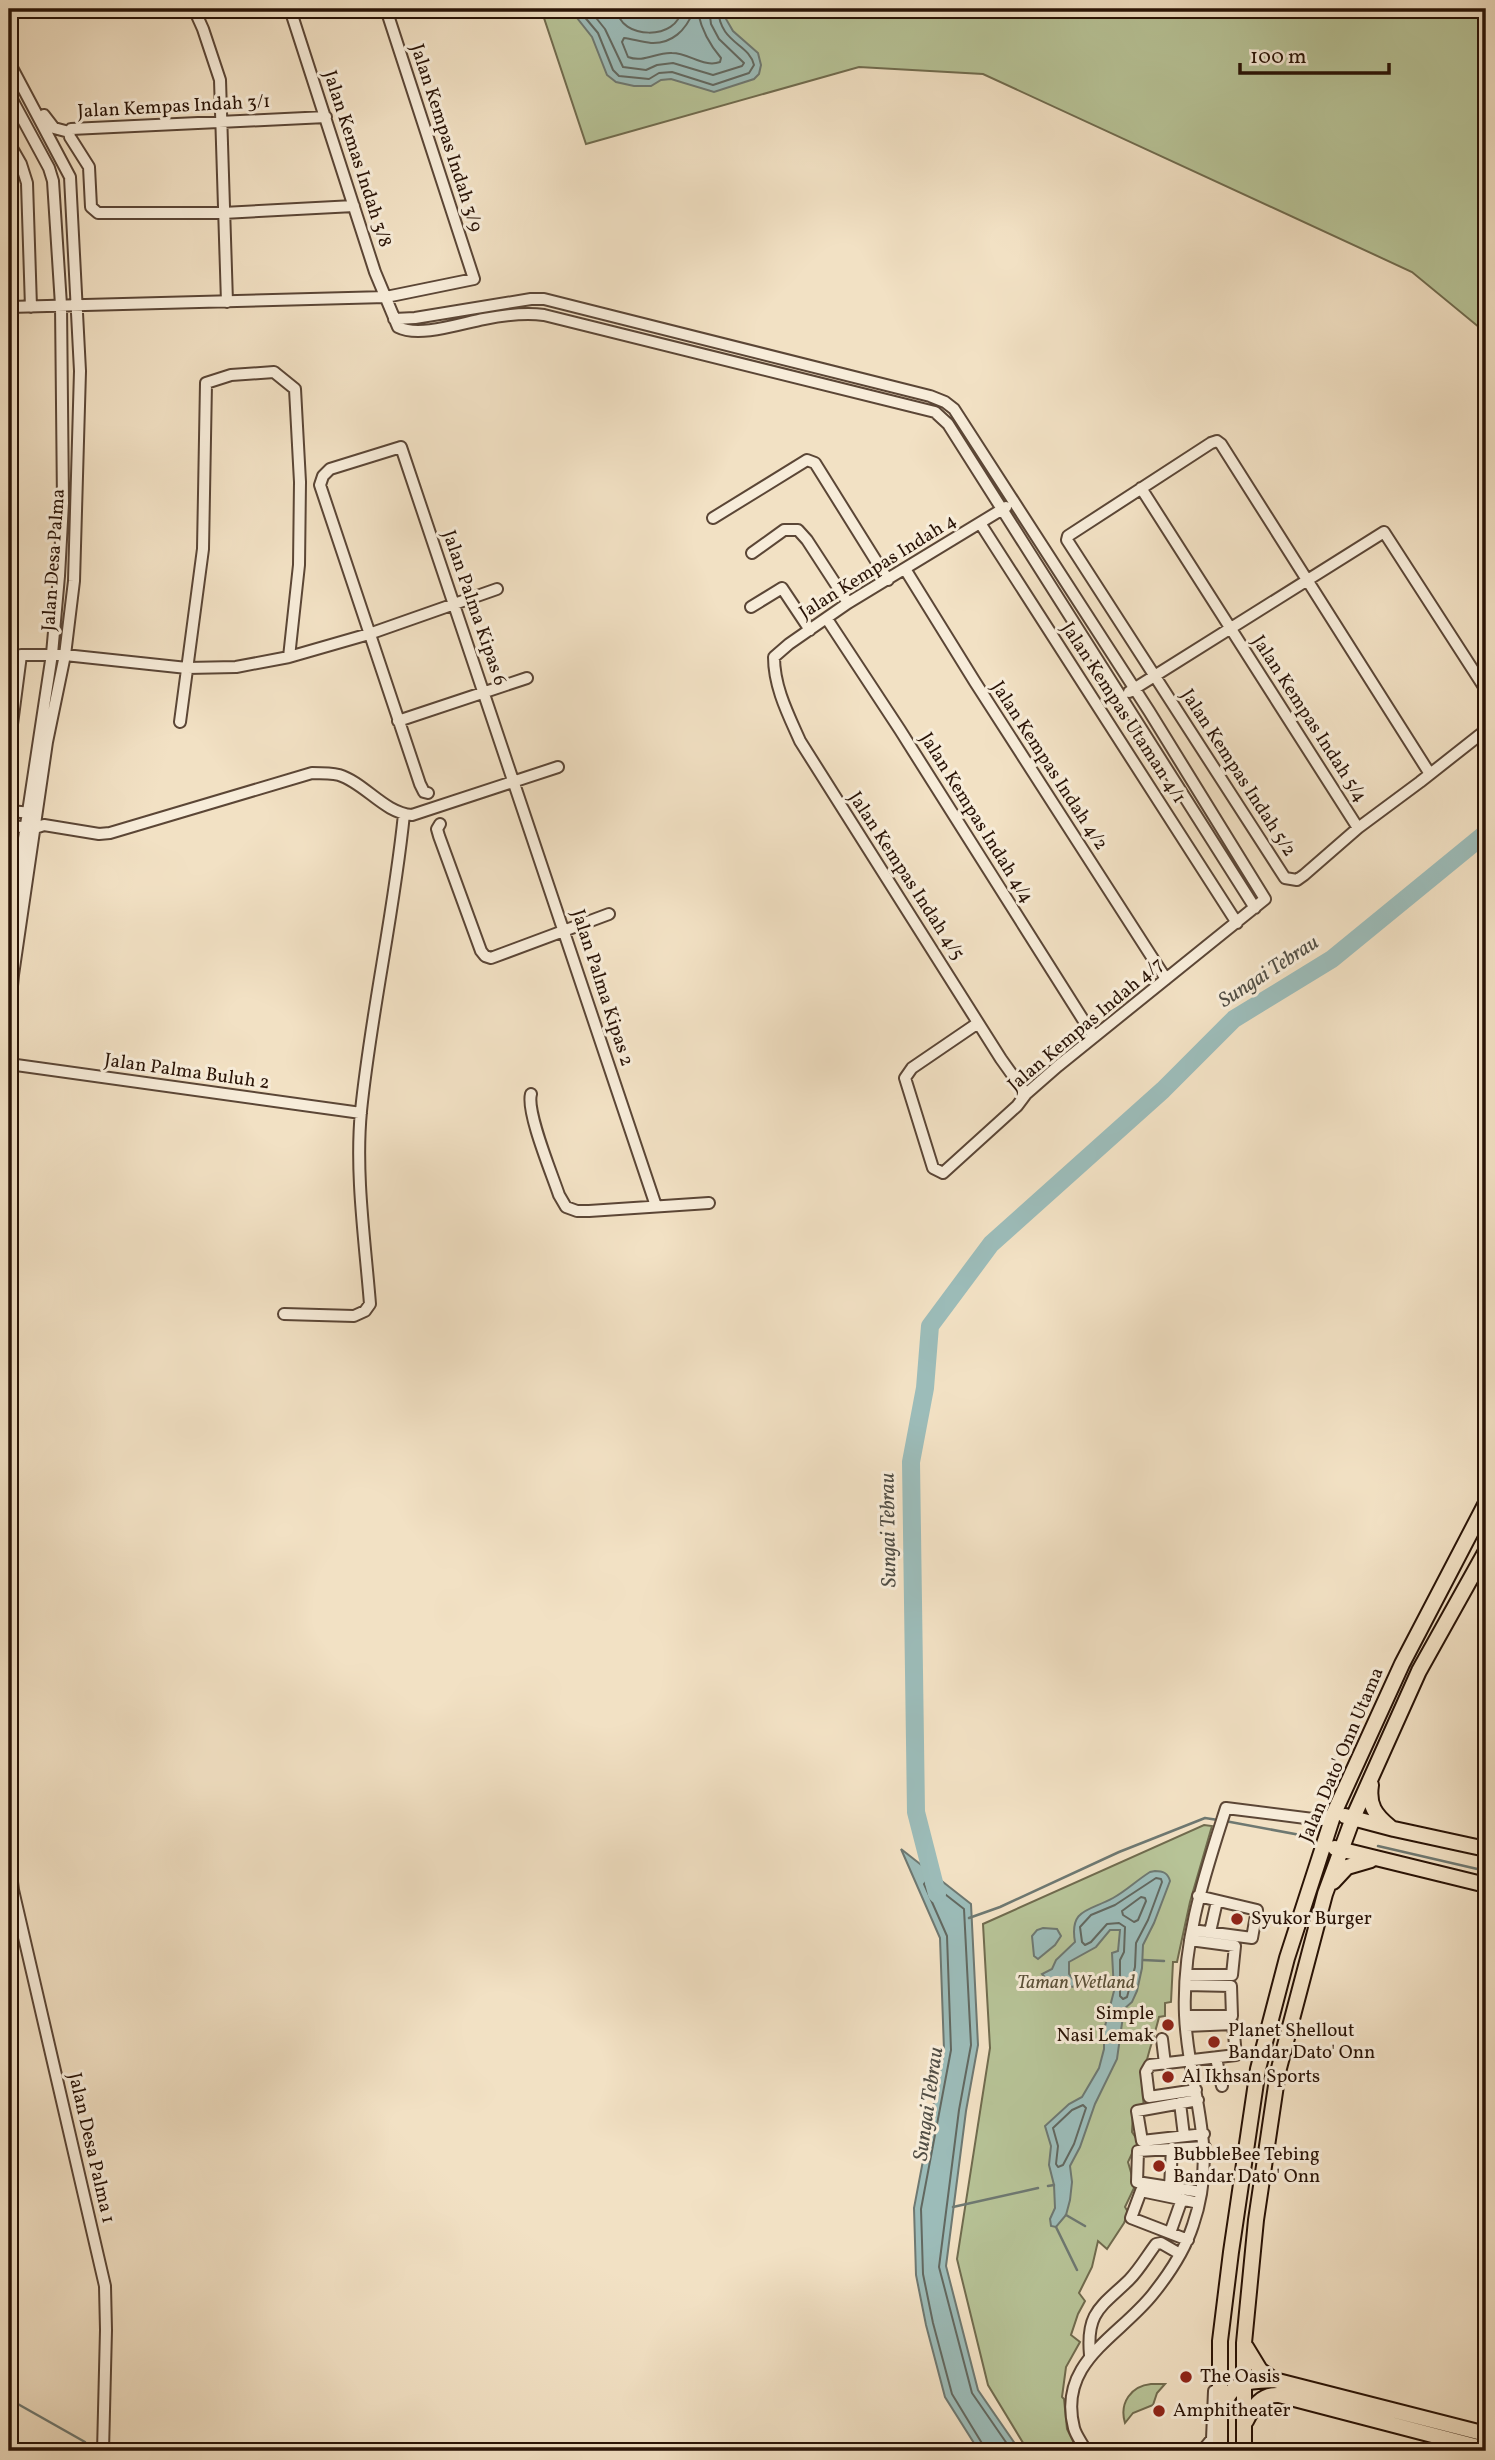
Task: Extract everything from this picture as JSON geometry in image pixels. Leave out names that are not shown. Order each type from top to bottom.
[{"type":"main road","name":"Jalan Dato' Onn Utama","points":[[1220,2451],[1220,2341],[1231,2252],[1258,2069],[1287,1958],[1334,1813],[1402,1664],[1486,1503]]},
{"type":"main road","name":"Jalan Dato' Onn Utama","points":[[1244,2451],[1244,2343],[1256,2220],[1278,2072],[1325,1894],[1353,1818],[1419,1671],[1486,1551]]},
{"type":"main road","points":[[1374,1770],[1370,1803],[1381,1820],[1394,1829]]},
{"type":"main road","points":[[1334,1813],[1486,1849]]},
{"type":"main road","points":[[1323,1846],[1486,1885]]},
{"type":"main road","points":[[1325,1894],[1347,1867],[1380,1859]]},
{"type":"main road","points":[[1244,2343],[1260,2370],[1274,2380]]},
{"type":"main road","points":[[1220,2414],[1233,2388],[1245,2383],[1274,2380],[1486,2434]]},
{"type":"main road","points":[[1244,2426],[1256,2404],[1271,2394],[1486,2449]]},
{"type":"street","points":[[194,9],[220,80],[227,302]]},
{"type":"street","name":"Jalan Kemas Indah 3/8","points":[[290,9],[354,206],[394,318]]},
{"type":"street","name":"Jalan Kempas Indah 3/9","points":[[386,9],[474,279],[386,298]]},
{"type":"street","points":[[9,56],[50,124],[54,128],[69,132]]},
{"type":"street","name":"Jalan Desa Palma","points":[[9,62],[70,177],[80,371],[74,581],[65,655],[32,813]]},
{"type":"street","name":"Jalan Desa Palma","points":[[9,94],[49,168],[53,181],[61,305],[63,503],[59,576],[32,813]]},
{"type":"street","name":"Jalan Kempas Indah 3/1","points":[[223,213],[93,211],[89,167],[69,132],[71,129],[326,117]]},
{"type":"street","points":[[9,143],[21,164],[27,183],[31,307]]},
{"type":"street","points":[[223,213],[354,206]]},
{"type":"street","points":[[9,307],[386,298]]},
{"type":"street","points":[[544,299],[945,402],[954,409],[1135,689],[1265,899],[1255,908],[948,424],[934,412],[544,315],[512,315],[414,331],[398,327],[394,318],[415,318],[544,299]]},
{"type":"street","points":[[751,366],[753,351]]},
{"type":"street","points":[[180,722],[203,549],[206,383],[231,375],[274,372],[295,389],[300,482],[299,565],[289,657]]},
{"type":"street","points":[[1141,488],[1217,441],[1221,444],[1430,774]]},
{"type":"street","name":"Jalan Palma Kipas 6","points":[[369,634],[320,485],[323,475],[330,470],[401,447],[514,781]]},
{"type":"street","points":[[713,518],[807,460],[811,461],[815,463],[888,580]]},
{"type":"street","name":"Jalan Kempas Indah 5/4","points":[[1141,488],[1358,828]]},
{"type":"street","name":"Jalan Kempas Indah 5/2","points":[[1141,488],[1071,533],[1067,540],[1285,878],[1297,880],[1358,828]]},
{"type":"street","name":"Jalan Kempas Indah 4","points":[[774,668],[774,657],[810,630],[1012,502]]},
{"type":"street","name":"Jalan Kempas Utaman 4/1","points":[[980,523],[1237,923]]},
{"type":"street","points":[[752,553],[785,530],[797,530],[807,540],[848,604]]},
{"type":"street","points":[[1121,698],[1384,532],[1486,690]]},
{"type":"street","name":"Jalan Kempas Indah 4/2","points":[[905,569],[1166,979]]},
{"type":"street","points":[[751,607],[782,587],[810,630]]},
{"type":"street","points":[[9,747],[19,659],[26,654],[65,655],[187,667],[236,667],[289,657],[369,634],[497,589]]},
{"type":"street","name":"Jalan Kempas Indah 4/4","points":[[827,619],[1094,1037]]},
{"type":"street","points":[[369,634],[422,789],[428,793]]},
{"type":"street","name":"Jalan Kempas Indah 4/5","points":[[774,668],[782,700],[800,741],[978,1023],[1026,1094]]},
{"type":"street","points":[[398,720],[527,678]]},
{"type":"street","points":[[1358,828],[1486,730]]},
{"type":"street","points":[[9,826],[110,833],[312,773],[338,775],[404,814],[412,815],[558,766]]},
{"type":"street","name":"Jalan Palma Kipas 2","points":[[514,781],[656,1206]]},
{"type":"street","points":[[9,811],[32,813]]},
{"type":"street","points":[[9,1018],[35,826],[32,813]]},
{"type":"street","points":[[9,937],[35,826],[32,813]]},
{"type":"street","points":[[284,1314],[354,1316],[365,1311],[370,1304],[360,1161],[361,1113],[404,814]]},
{"type":"street","points":[[440,824],[437,829],[439,836],[485,956],[491,958],[609,914]]},
{"type":"street","name":"Jalan Kempas Indah 4/7","points":[[978,1023],[912,1068],[905,1078],[933,1168],[943,1173],[1017,1106],[1026,1094],[1255,908]]},
{"type":"street","name":"Jalan Palma Buluh 2","points":[[9,1064],[361,1113]]},
{"type":"street","points":[[531,1094],[529,1102],[533,1116],[559,1195],[566,1207],[589,1211],[709,1203]]},
{"type":"street","points":[[1086,2451],[1074,2428],[1072,2395],[1081,2367],[1153,2294],[1188,2239],[1200,2197],[1205,2147],[1185,2021],[1186,1980],[1198,1896],[1217,1830],[1226,1808],[1321,1820],[1334,1813]]},
{"type":"street","name":"Jalan Desa Palma 1","points":[[9,1857],[13,1891],[105,2286],[103,2451]]},
{"type":"street","points":[[1191,1935],[1210,1932],[1252,1938],[1257,1910],[1198,1896]]},
{"type":"street","points":[[1210,1932],[1217,1901]]},
{"type":"street","points":[[1186,1980],[1233,1975],[1234,1946],[1191,1935]]},
{"type":"street","points":[[1185,2021],[1232,2016],[1231,1986],[1186,1980]]},
{"type":"street","points":[[1185,2021],[1233,2024],[1236,2055],[1150,2065],[1146,2071],[1149,2097],[1197,2095]]},
{"type":"street","points":[[1162,2039],[1165,2064]]},
{"type":"street","points":[[1216,2059],[1222,2087]]},
{"type":"street","points":[[1197,2095],[1180,2103],[1137,2112],[1142,2141],[1204,2134]]},
{"type":"street","points":[[1180,2103],[1185,2136]]},
{"type":"street","points":[[1200,2197],[1170,2187],[1137,2182],[1138,2151],[1205,2147]]},
{"type":"street","points":[[1170,2187],[1172,2148]]},
{"type":"street","points":[[1188,2239],[1131,2218],[1140,2191],[1182,2199],[1200,2197]]},
{"type":"street","points":[[1170,2233],[1182,2199]]},
{"type":"street","points":[[1090,2355],[1091,2323],[1100,2307],[1131,2278],[1156,2245],[1161,2243],[1180,2254]]},
{"type":"street","points":[[1202,2451],[1212,2439],[1214,2374],[1220,2363]]},
{"type":"green space","points":[[541,9],[1486,9],[1486,333],[1412,272],[983,74],[859,67],[586,144]]},
{"type":"green space","name":"Taman Wetland","points":[[1204,1825],[1212,1826],[1190,1902],[1177,1962],[1173,1962],[1171,2002],[1165,2003],[1165,2016],[1159,2017],[1147,2061],[1143,2083],[1144,2106],[1133,2109],[1132,2132],[1140,2144],[1135,2147],[1128,2162],[1135,2186],[1125,2207],[1128,2212],[1124,2223],[1107,2249],[1098,2241],[1092,2267],[1079,2293],[1085,2301],[1071,2335],[1080,2342],[1066,2367],[1062,2397],[1067,2429],[1078,2451],[1028,2451],[988,2385],[957,2259],[990,2048],[983,1924]]},
{"type":"green space","points":[[1165,2384],[1157,2393],[1153,2405],[1133,2413],[1125,2423],[1124,2409],[1128,2397],[1138,2388]]},
{"type":"water","points":[[570,9],[625,9],[654,17],[671,9],[724,9],[733,31],[758,53],[761,65],[759,74],[754,79],[714,92],[671,79],[661,80],[651,86],[616,82],[607,75],[592,37]]},
{"type":"water","points":[[901,1849],[971,1904],[978,2045],[966,2111],[946,2266],[978,2390],[1020,2451],[979,2451],[945,2397],[916,2275],[914,2208],[944,2050],[940,1938]]},
{"type":"water","points":[[1155,1871],[1165,1873],[1170,1881],[1143,1945],[1137,1991],[1132,2002],[1124,2009],[1117,2059],[1070,2166],[1072,2182],[1066,2215],[1056,2227],[1051,2226],[1050,2219],[1055,2208],[1054,2185],[1049,2165],[1051,2146],[1045,2126],[1069,2104],[1082,2097],[1099,2068],[1104,2049],[1104,2030],[1114,1991],[1112,1953],[1118,1951],[1120,1930],[1110,1930],[1096,1947],[1069,1962],[1069,1974],[1076,1983],[1073,1987],[1049,1982],[1042,1974],[1052,1969],[1056,1960],[1075,1942],[1075,1923],[1083,1912],[1113,1898]]},
{"type":"water","points":[[1043,1928],[1057,1929],[1061,1936],[1055,1945],[1038,1959],[1034,1956],[1032,1936]]},
{"type":"waterway","name":"Sungai Tebrau","points":[[937,1894],[916,1812],[911,1462],[925,1388],[930,1326],[991,1244],[1163,1090],[1234,1019],[1332,959],[1486,833]]},
{"type":"waterway","points":[[969,1918],[1000,1907],[1119,1852],[1205,1818],[1218,1820]]},
{"type":"waterway","points":[[1225,1821],[1311,1837]]},
{"type":"waterway","points":[[1378,1846],[1486,1871]]},
{"type":"waterway","points":[[1143,1960],[1164,1961]]},
{"type":"waterway","points":[[1048,2186],[1054,2185]]},
{"type":"waterway","points":[[953,2207],[1038,2188]]},
{"type":"waterway","points":[[1066,2215],[1085,2226]]},
{"type":"waterway","points":[[1056,2227],[1077,2270]]},
{"type":"waterway","points":[[9,2399],[85,2442]]},
{"type":"place","name":"Syukor Burger","points":[[1237,1919]]},
{"type":"place","name":"Simple Nasi Lemak","points":[[1168,2025]]},
{"type":"place","name":"Planet Shellout Bandar Dato' Onn","points":[[1214,2042]]},
{"type":"place","name":"Al Ikhsan Sports","points":[[1168,2077]]},
{"type":"place","name":"BubbleBee Tebing Bandar Dato' Onn","points":[[1159,2166]]},
{"type":"place","name":"The Oasis","points":[[1186,2377]]},
{"type":"place","name":"Amphitheater","points":[[1159,2411]]}]
